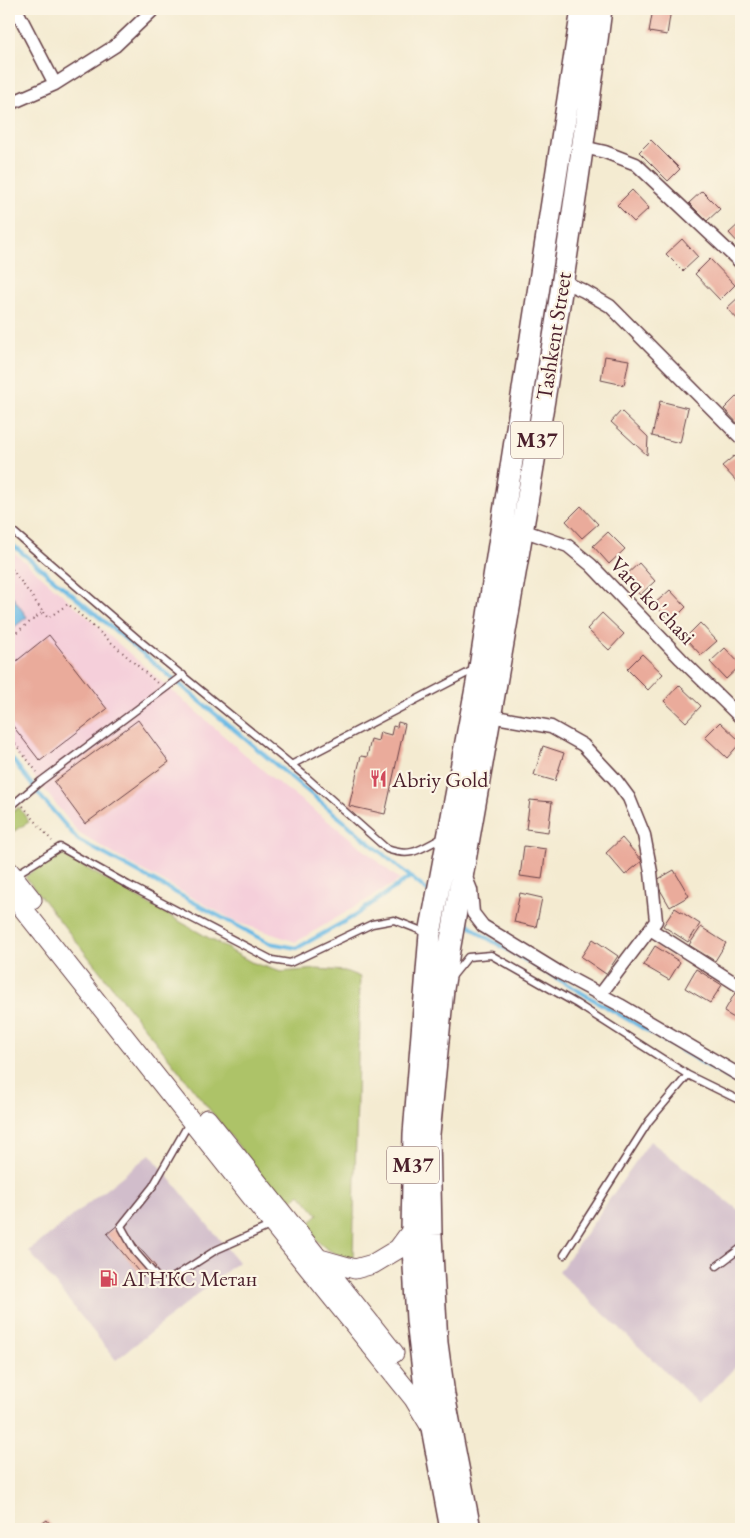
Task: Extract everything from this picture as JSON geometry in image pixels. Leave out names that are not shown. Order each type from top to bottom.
[{"type":"highway","name":"Tashkent Street","points":[[430,934],[480,666],[582,9]]},
{"type":"highway","name":"Tashkent Street","points":[[463,870],[522,530],[562,281],[583,147],[601,9]]},
{"type":"highway","name":"M37","points":[[450,1529],[434,1433],[436,1333],[431,1235],[429,1134],[443,989],[463,870]]},
{"type":"highway","name":"M37","points":[[430,934],[414,1134],[412,1230],[417,1320],[470,1529]]},
{"type":"main road","points":[[10,879],[191,1120],[414,1399],[434,1433]]},
{"type":"main road","points":[[10,879],[320,1259],[435,1396]]},
{"type":"main road","points":[[320,1259],[354,1269],[373,1264],[398,1249],[412,1230]]},
{"type":"street","points":[[16,9],[55,84]]},
{"type":"street","points":[[9,104],[55,84],[115,46],[154,9]]},
{"type":"street","points":[[583,147],[605,152],[636,164],[741,263]]},
{"type":"street","points":[[562,281],[610,306],[741,438]]},
{"type":"street","name":"Varq ko'chasi","points":[[522,530],[568,546],[591,565],[681,659],[741,718]]},
{"type":"street","points":[[490,716],[551,727],[583,745],[615,779],[629,798],[644,835],[656,921],[600,995]]},
{"type":"street","points":[[463,870],[470,890],[473,913],[483,926],[553,969],[741,1076]]},
{"type":"street","points":[[650,929],[741,987]]},
{"type":"lane","points":[[9,528],[140,641],[291,765],[386,849],[400,854],[416,851],[448,835]]},
{"type":"lane","points":[[291,765],[480,666]]},
{"type":"lane","points":[[9,808],[183,675]]},
{"type":"lane","points":[[10,879],[60,847],[128,885],[272,960],[290,963],[372,924],[394,920],[430,934]]},
{"type":"lane","points":[[443,989],[468,957],[491,955],[577,1004],[688,1075],[741,1101]]},
{"type":"lane","points":[[564,1255],[649,1121],[688,1075]]},
{"type":"lane","points":[[191,1120],[153,1186],[121,1226],[136,1253],[163,1284],[216,1250],[273,1224]]},
{"type":"lane","points":[[717,1266],[741,1248]]},
{"type":"path","points":[[9,565],[48,618],[68,604],[164,689]]},
{"type":"path","points":[[9,638],[43,612]]},
{"type":"path","points":[[9,736],[42,781]]},
{"type":"path","points":[[19,800],[58,849]]},
{"type":"shaded area","points":[[9,548],[272,778],[345,834],[400,880],[296,942],[239,923],[115,855],[77,831],[9,745]]},
{"type":"shaded area","points":[[650,1141],[741,1212],[741,1361],[700,1404],[559,1272]]},
{"type":"shaded area","points":[[150,1154],[238,1262],[116,1360],[29,1251]]},
{"type":"green space","points":[[19,807],[29,822],[9,834],[9,815]]},
{"type":"green space","points":[[63,855],[251,962],[281,972],[317,969],[345,971],[360,977],[353,1258],[336,1254],[325,1248],[305,1227],[318,1215],[300,1194],[286,1206],[25,877],[50,858]]},
{"type":"water","points":[[9,592],[27,617],[9,631]]},
{"type":"building","points":[[653,9],[671,9],[667,35],[649,32]]},
{"type":"building","points":[[651,140],[680,169],[668,181],[639,152]]},
{"type":"building","points":[[632,190],[649,208],[634,222],[617,205]]},
{"type":"building","points":[[702,191],[720,209],[707,221],[689,203]]},
{"type":"building","points":[[741,222],[741,246],[729,233]]},
{"type":"building","points":[[682,239],[698,257],[683,271],[666,254]]},
{"type":"building","points":[[710,259],[735,285],[720,300],[695,274]]},
{"type":"building","points":[[741,295],[741,323],[727,308]]},
{"type":"building","points":[[605,356],[629,360],[624,385],[601,380]]},
{"type":"building","points":[[739,394],[741,396],[741,427],[724,409]]},
{"type":"building","points":[[660,401],[688,408],[680,443],[652,436]]},
{"type":"building","points":[[621,411],[648,437],[647,455],[611,422]]},
{"type":"building","points":[[734,456],[741,464],[740,485],[722,466]]},
{"type":"building","points":[[581,506],[598,524],[582,538],[566,521]]},
{"type":"building","points":[[608,532],[625,549],[609,564],[593,546]]},
{"type":"building","points":[[639,563],[655,581],[640,595],[624,577]]},
{"type":"building","points":[[670,590],[686,607],[671,622],[654,604]]},
{"type":"building","points":[[602,613],[624,634],[609,650],[587,629]]},
{"type":"building","points":[[700,623],[717,641],[701,655],[685,638]]},
{"type":"building","points":[[49,635],[107,709],[40,761],[9,721],[9,667]]},
{"type":"building","points":[[725,648],[741,665],[726,679],[710,662]]},
{"type":"building","points":[[642,654],[663,674],[648,690],[627,669]]},
{"type":"building","points":[[679,685],[701,706],[686,722],[664,701]]},
{"type":"building","points":[[138,720],[169,762],[85,824],[54,782]]},
{"type":"building","points":[[398,722],[405,724],[385,814],[349,806],[361,756],[367,757],[371,739],[378,741],[380,732],[391,735],[393,726],[397,727]]},
{"type":"building","points":[[720,722],[741,742],[727,758],[705,737]]},
{"type":"building","points":[[543,746],[564,753],[555,781],[534,775]]},
{"type":"building","points":[[530,800],[552,802],[548,832],[526,829]]},
{"type":"building","points":[[622,838],[642,861],[625,875],[606,853]]},
{"type":"building","points":[[524,846],[546,849],[542,879],[520,876]]},
{"type":"building","points":[[674,870],[689,896],[670,907],[655,881]]},
{"type":"building","points":[[520,893],[542,898],[536,927],[514,922]]},
{"type":"building","points":[[675,908],[700,924],[688,942],[663,926]]},
{"type":"building","points":[[701,927],[726,943],[715,961],[689,945]]},
{"type":"building","points":[[593,939],[618,956],[606,974],[581,957]]},
{"type":"building","points":[[655,946],[680,962],[669,980],[643,965]]},
{"type":"building","points":[[696,969],[722,985],[710,1003],[685,988]]},
{"type":"building","points":[[735,993],[741,997],[741,1022],[724,1012]]},
{"type":"building","points":[[119,1224],[156,1267],[143,1277],[107,1234]]},
{"type":"building","points":[[47,1520],[53,1529],[34,1529]]},
{"type":"waterway","points":[[9,542],[431,894]]},
{"type":"waterway","points":[[9,755],[78,840],[269,943],[297,948],[351,918],[410,877]]},
{"type":"waterway","points":[[462,919],[482,935],[741,1085]]},
{"type":"place","name":"Abriy Gold","points":[[378,779]]},
{"type":"place","name":"АГНКС Метан","points":[[108,1278]]}]
